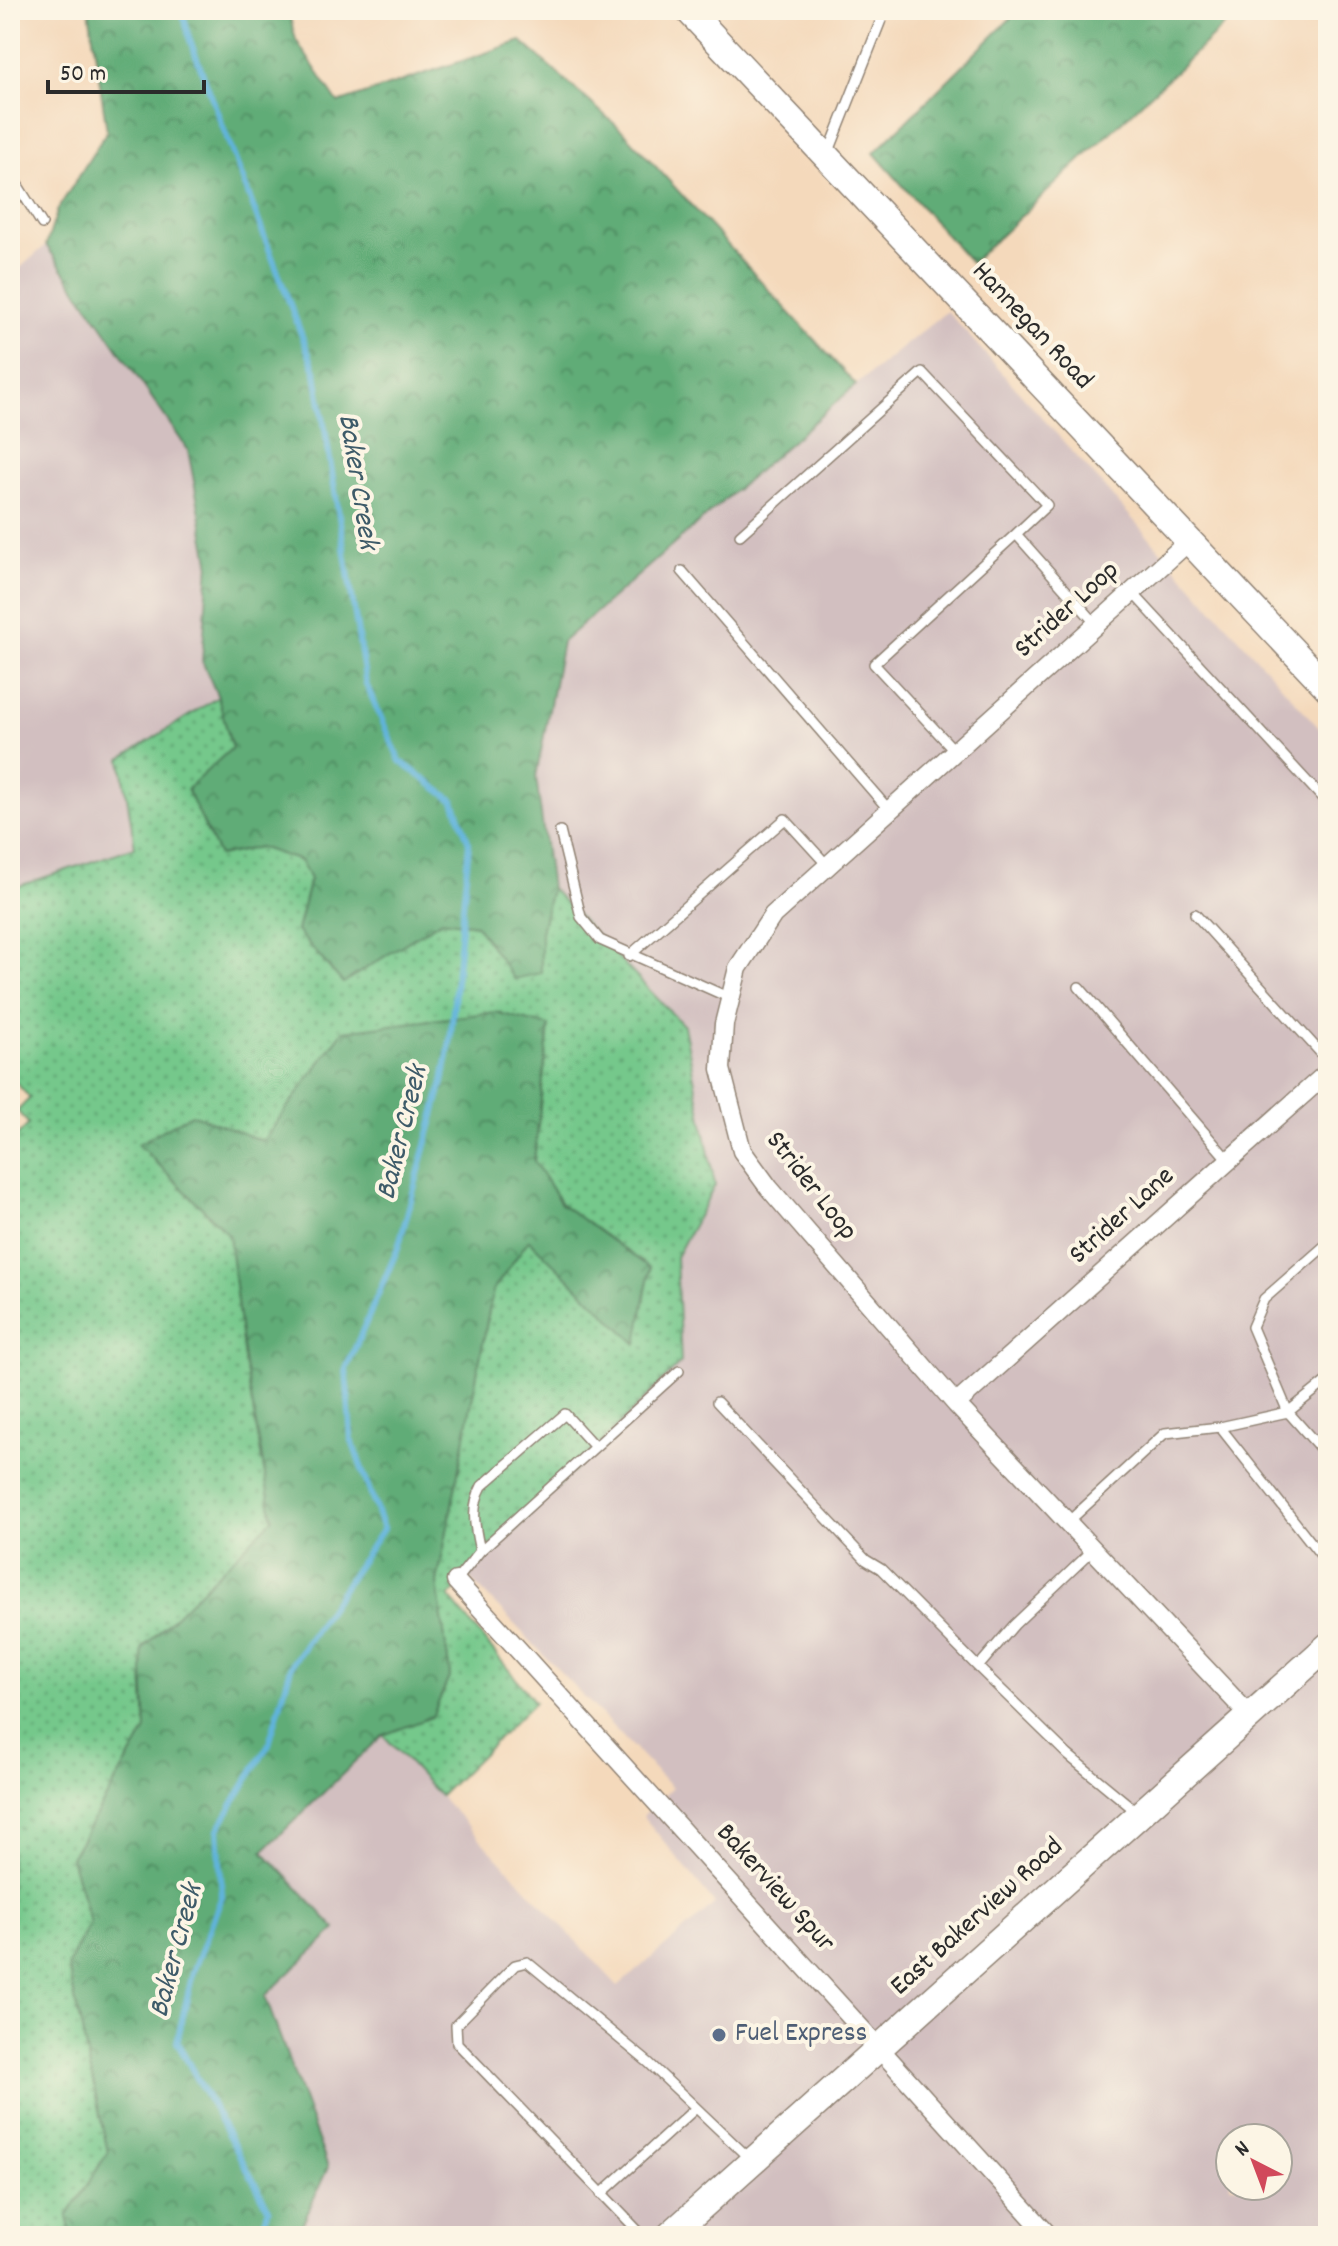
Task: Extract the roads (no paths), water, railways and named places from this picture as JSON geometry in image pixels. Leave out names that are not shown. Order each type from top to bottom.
[{"type":"main road","name":"Hannegan Road","points":[[688,10],[1328,688]]},
{"type":"main road","name":"East Bakerview Road","points":[[669,2236],[1328,1646]]},
{"type":"street","name":"Strider Loop","points":[[1189,541],[773,915],[738,968],[730,998],[721,1069],[742,1151],[769,1188],[956,1404],[1249,1715]]},
{"type":"street","name":"Strider Lane","points":[[956,1404],[1328,1072]]},
{"type":"street","name":"Bakerview Spur","points":[[456,1581],[1049,2236]]},
{"type":"lane","points":[[827,157],[885,10]]},
{"type":"lane","points":[[10,173],[42,224]]},
{"type":"lane","points":[[740,535],[922,372],[1047,505],[874,664],[955,751]]},
{"type":"lane","points":[[1016,534],[1096,624]]},
{"type":"lane","points":[[682,571],[889,810]]},
{"type":"lane","points":[[1132,592],[1328,804]]},
{"type":"lane","points":[[629,956],[785,819],[827,865]]},
{"type":"lane","points":[[560,831],[581,917],[600,940],[629,956],[684,976],[730,998]]},
{"type":"lane","points":[[1195,914],[1328,1061]]},
{"type":"lane","points":[[1079,987],[1229,1161]]},
{"type":"lane","points":[[1328,1243],[1264,1299],[1252,1327],[1288,1412],[1328,1457]]},
{"type":"lane","points":[[456,1581],[480,1551],[679,1371]]},
{"type":"lane","points":[[1068,1522],[1165,1433],[1220,1427],[1288,1412],[1328,1380]]},
{"type":"lane","points":[[717,1402],[866,1560],[881,1569],[1068,1755],[1140,1815]]},
{"type":"lane","points":[[480,1551],[474,1523],[476,1496],[482,1486],[565,1414],[595,1447]]},
{"type":"lane","points":[[1220,1427],[1328,1564]]},
{"type":"lane","points":[[978,1667],[1014,1625],[1093,1550]]},
{"type":"lane","points":[[643,2236],[457,2043],[456,2025],[515,1965],[527,1962],[649,2063],[752,2162]]},
{"type":"lane","points":[[601,2194],[696,2108]]},
{"type":"waterway","name":"Baker Creek","points":[[182,10],[190,40],[316,373],[366,684],[400,761],[454,801],[469,843],[450,1043],[443,1082],[398,1248],[346,1369],[351,1438],[383,1529],[292,1664],[269,1744],[218,1829],[222,1896],[193,1972],[177,2042],[269,2209],[257,2236]]},
{"type":"place","name":"Fuel Express","points":[[719,2035]]}]
